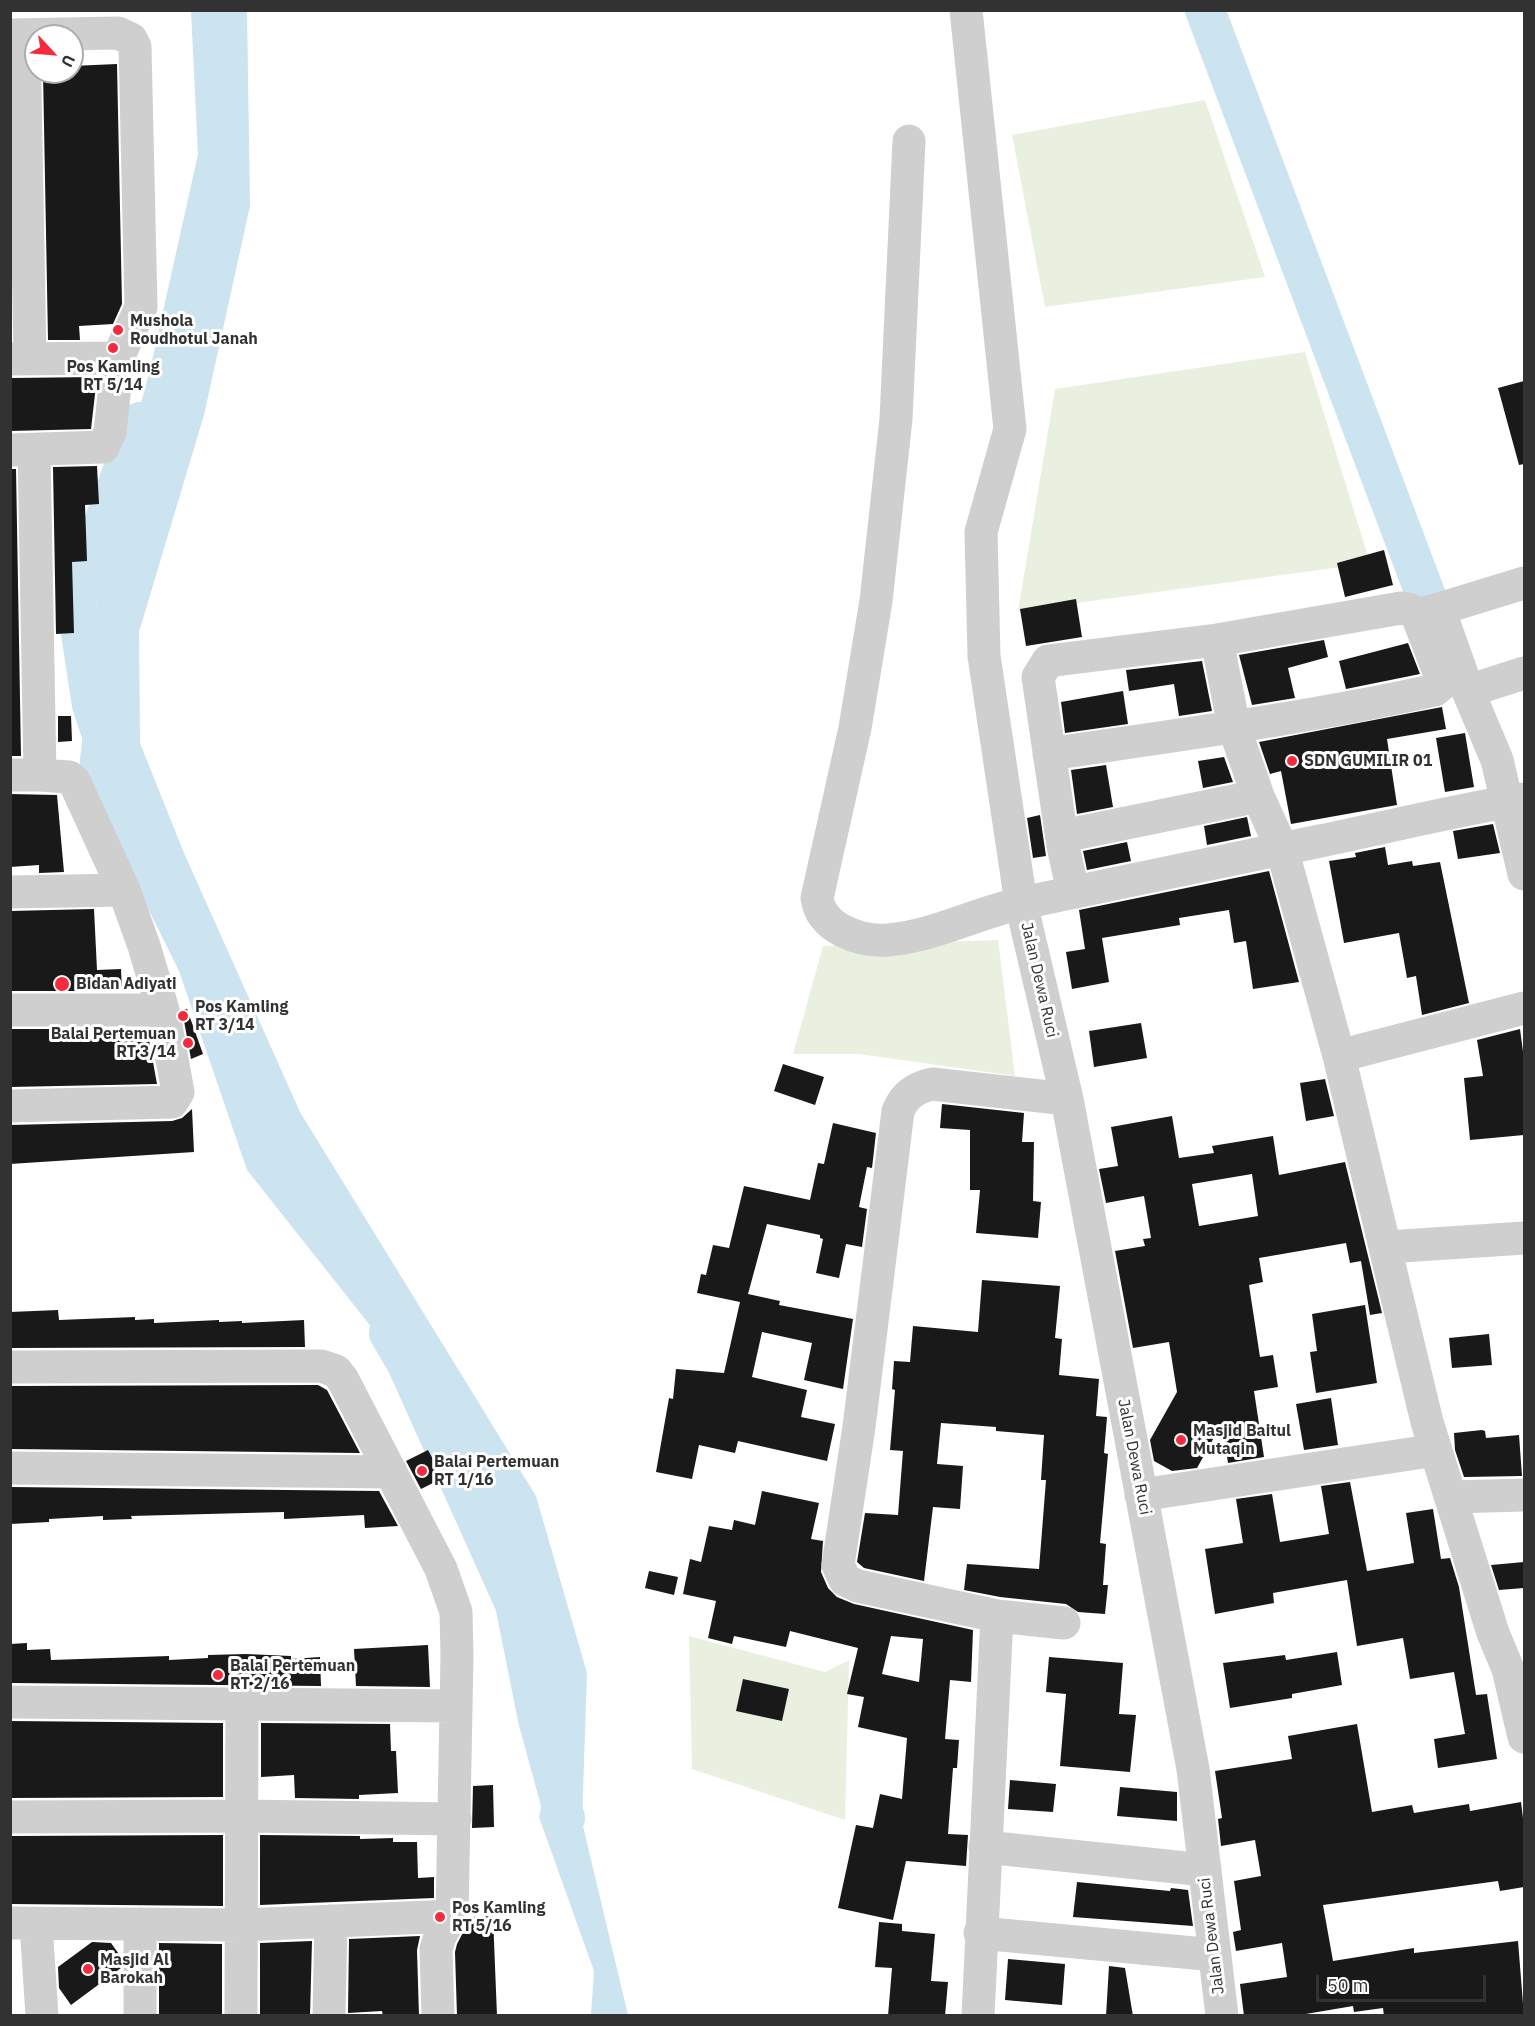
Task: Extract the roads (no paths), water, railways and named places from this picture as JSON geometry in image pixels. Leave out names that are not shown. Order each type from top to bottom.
[{"type":"street","name":"Jalan Dewa Ruci","points":[[966,10],[1010,429],[981,532],[984,656],[1021,903],[1066,1099],[1193,1769],[1222,2016]]},
{"type":"street","points":[[10,1106],[172,1101],[178,1092],[162,1010],[144,946],[124,890],[74,781],[69,777],[25,775],[22,451],[103,447],[110,432],[117,358],[141,307],[135,47],[126,34],[118,33],[17,35],[20,359],[117,358]]},
{"type":"street","points":[[909,141],[896,419],[877,590],[855,728],[819,883],[818,907],[828,921],[838,928],[868,939],[886,940],[921,934],[1021,903],[1515,800]]},
{"type":"street","points":[[1073,892],[1038,677],[1048,661],[1217,640],[1401,608],[1429,611],[1524,583]]},
{"type":"street","points":[[1429,611],[1468,691],[1515,800],[1524,874]]},
{"type":"street","points":[[1049,754],[1234,727],[1357,706],[1439,687],[1442,680],[1429,611]]},
{"type":"street","points":[[1217,640],[1234,727],[1258,796],[1282,849],[1340,1056],[1387,1247],[1412,1367],[1493,1633],[1508,1669],[1524,1737]]},
{"type":"street","points":[[1468,691],[1524,673]]},
{"type":"street","points":[[1063,836],[1258,796]]},
{"type":"street","points":[[10,892],[124,890]]},
{"type":"street","points":[[1340,1056],[1524,1008]]},
{"type":"street","points":[[10,1010],[162,1010]]},
{"type":"street","points":[[1064,1623],[997,1616],[858,1586],[845,1580],[840,1574],[838,1565],[860,1428],[898,1111],[913,1091],[932,1084],[1066,1099]]},
{"type":"street","points":[[1387,1247],[1524,1238]]},
{"type":"street","points":[[10,1367],[328,1367],[343,1380],[441,1569],[456,1612],[452,1916],[436,1949],[438,2016]]},
{"type":"street","points":[[1141,1495],[1436,1450]]},
{"type":"street","points":[[10,1468],[391,1472]]},
{"type":"street","points":[[1452,1497],[1524,1495]]},
{"type":"street","points":[[978,2016],[980,1933],[997,1616]]},
{"type":"street","points":[[10,1702],[456,1706]]},
{"type":"street","points":[[241,2016],[242,1705]]},
{"type":"street","points":[[10,1817],[243,1816],[455,1819]]},
{"type":"street","points":[[985,1847],[1205,1870]]},
{"type":"street","points":[[42,2016],[23,1924],[242,1925],[452,1916]]},
{"type":"street","points":[[329,2016],[331,1921]]},
{"type":"street","points":[[140,1924],[140,2016]]},
{"type":"street","points":[[980,1933],[1215,1955]]},
{"type":"water","points":[[191,11],[247,11],[250,206],[204,415],[139,632],[140,743],[184,853],[300,1112],[536,1496],[587,1673],[582,1822],[628,2015],[591,2015],[594,1971],[539,1817],[557,1734],[499,1540],[426,1396],[247,1170],[179,971],[79,769],[104,538],[150,370],[198,154]]},
{"type":"waterway","points":[[1205,10],[1446,649]]},
{"type":"waterway","points":[[102,735],[92,705],[76,601],[140,422]]},
{"type":"waterway","points":[[389,1333],[407,1364],[515,1604],[538,1719],[565,1818]]},
{"type":"place","name":"Mushola Roudhotul Janah","points":[[118,330]]},
{"type":"place","name":"Pos Kamling RT 5/14","points":[[113,348]]},
{"type":"place","name":"SDN GUMILIR 01","points":[[1292,761]]},
{"type":"place","name":"Bidan Adiyati","points":[[62,984]]},
{"type":"place","name":"Pos Kamling RT 3/14","points":[[183,1016]]},
{"type":"place","name":"Balai Pertemuan RT 3/14","points":[[188,1043]]},
{"type":"place","name":"Masjid Baitul Mutaqin","points":[[1181,1440]]},
{"type":"place","name":"Balai Pertemuan RT 1/16","points":[[422,1471]]},
{"type":"place","name":"Balai Pertemuan RT 2/16","points":[[218,1675]]},
{"type":"place","name":"Pos Kamling RT 5/16","points":[[440,1917]]},
{"type":"place","name":"Masjid Al Barokah","points":[[88,1969]]}]
